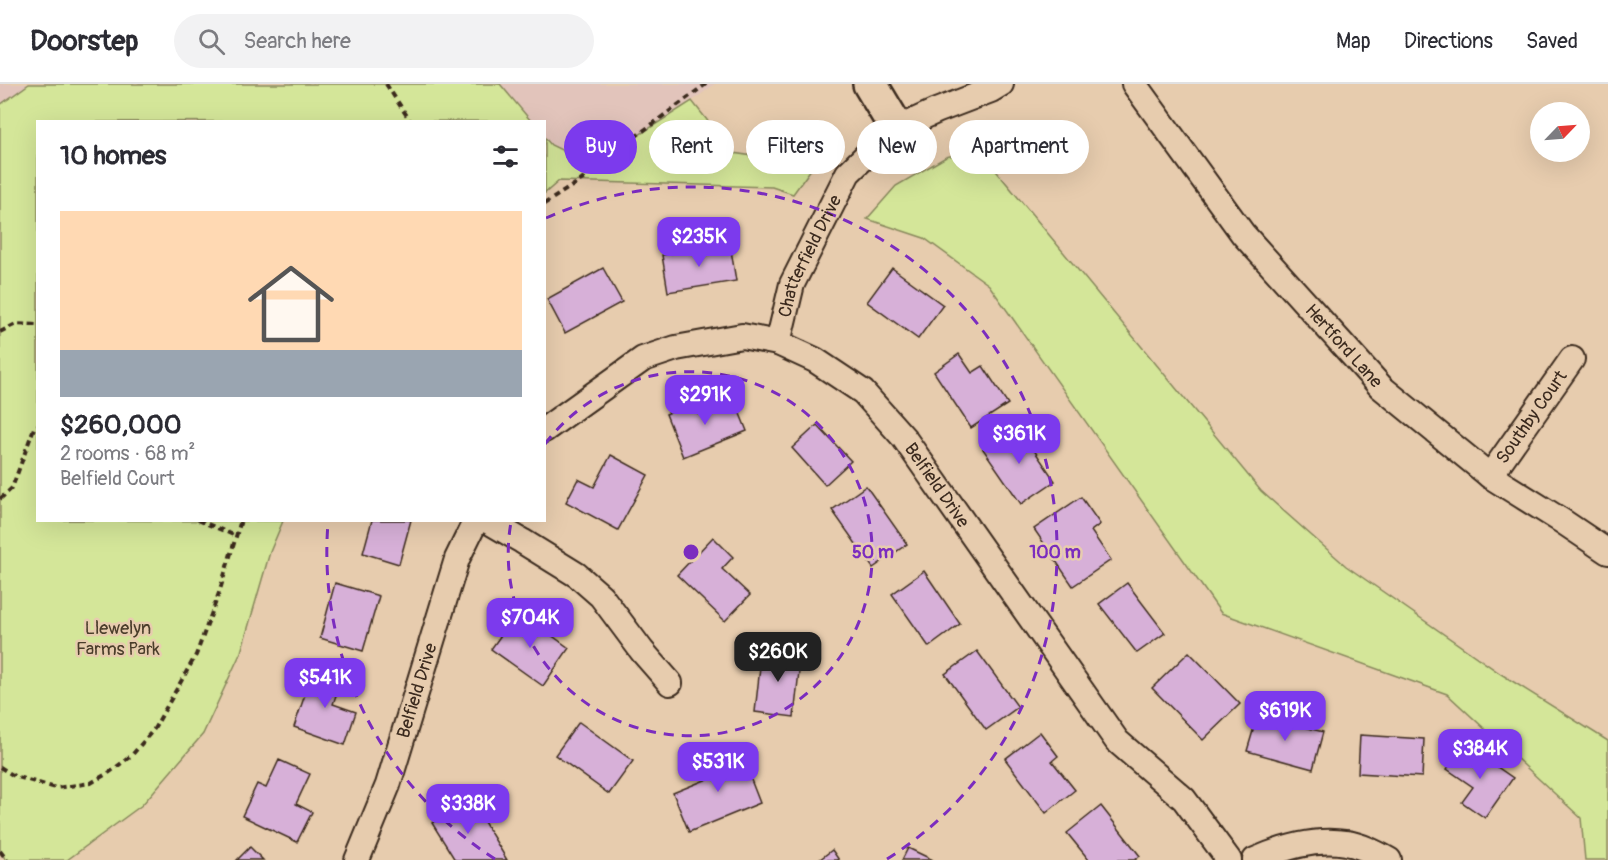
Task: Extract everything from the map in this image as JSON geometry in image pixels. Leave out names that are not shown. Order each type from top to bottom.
[{"type":"street","points":[[870,84],[892,120]]},
{"type":"street","name":"Chatterfield Drive","points":[[916,120],[1001,84]]},
{"type":"street","name":"Hertford Lane","points":[[1134,84],[1242,234],[1381,387],[1490,476],[1608,552]]},
{"type":"street","name":"Chatterfield Drive","points":[[778,343],[792,284],[848,172],[857,164]]},
{"type":"street","name":"Belfield Drive","points":[[546,429],[643,359],[676,348],[742,336],[778,343],[815,360],[863,392],[897,430],[1117,741],[1184,799],[1229,860]]},
{"type":"street","name":"Southby Court","points":[[1490,476],[1572,359]]},
{"type":"street","name":"Belfield Drive","points":[[357,860],[388,785],[457,559],[475,522]]},
{"type":"street","points":[[489,522],[577,575],[601,596],[642,651],[670,683]]},
{"type":"street","points":[[1255,860],[1271,853],[1322,841],[1347,843],[1372,851],[1389,860]]},
{"type":"path","points":[[386,84],[410,120]]},
{"type":"path","points":[[546,203],[583,179],[593,159],[635,137],[706,84]]},
{"type":"path","points":[[0,332],[16,324],[36,325]]},
{"type":"path","points":[[0,499],[12,488],[36,426]]},
{"type":"path","points":[[203,522],[236,536]]},
{"type":"path","points":[[0,767],[14,776],[56,788],[91,783],[132,755],[154,729],[196,655],[219,593],[240,522]]},
{"type":"path","points":[[0,851],[7,860]]},
{"type":"shaded area","points":[[0,84],[29,84],[0,105]]},
{"type":"shaded area","points":[[500,84],[715,84],[663,120],[649,120],[649,129],[637,137],[637,120],[564,120],[564,152],[551,145],[546,139],[546,120],[530,120]]},
{"type":"green space","name":"Llewelyn Farms Park","points":[[29,84],[500,84],[530,120],[36,120],[36,522],[283,522],[270,552],[241,652],[203,734],[142,805],[67,860],[6,860],[0,851],[0,105]]},
{"type":"green space","points":[[692,101],[707,120],[662,120]]},
{"type":"green space","points":[[649,129],[649,174],[734,174],[734,153],[746,155],[746,174],[807,174],[793,194],[772,187],[559,181],[546,192],[546,139],[551,145],[564,151],[564,174],[637,174],[637,136]]},
{"type":"green space","points":[[949,156],[949,174],[999,174],[1261,491],[1346,566],[1501,674],[1608,741],[1608,860],[1585,860],[1581,818],[1447,694],[1221,613],[989,285],[924,238],[867,219],[896,186],[917,174],[937,174],[937,162]]},
{"type":"building","points":[[730,244],[736,281],[668,292],[662,255]]},
{"type":"building","points":[[603,268],[622,302],[565,333],[547,299]]},
{"type":"building","points":[[892,268],[943,305],[918,339],[867,302]]},
{"type":"building","points":[[959,354],[972,373],[983,366],[1008,404],[971,428],[934,372]]},
{"type":"building","points":[[734,399],[747,431],[683,457],[666,414],[694,403],[698,414]]},
{"type":"building","points":[[817,425],[851,461],[825,485],[792,448]]},
{"type":"building","points":[[1017,425],[1055,481],[1021,504],[983,449]]},
{"type":"building","points":[[611,455],[648,475],[618,530],[566,502],[578,479],[594,487]]},
{"type":"building","points":[[866,486],[907,544],[873,568],[832,510]]},
{"type":"building","points":[[1081,497],[1100,524],[1091,531],[1111,560],[1073,586],[1034,529]]},
{"type":"building","points":[[371,522],[410,522],[399,564],[363,553]]},
{"type":"building","points":[[713,537],[733,557],[722,569],[750,595],[725,621],[677,575]]},
{"type":"building","points":[[924,571],[960,624],[929,647],[892,594]]},
{"type":"building","points":[[335,583],[379,596],[363,651],[320,638]]},
{"type":"building","points":[[1127,583],[1165,633],[1137,653],[1099,604]]},
{"type":"building","points":[[518,611],[569,648],[543,686],[491,649]]},
{"type":"building","points":[[762,649],[801,653],[794,717],[755,712]]},
{"type":"building","points":[[977,651],[1018,707],[986,730],[945,674]]},
{"type":"building","points":[[1189,652],[1240,704],[1203,740],[1152,688]]},
{"type":"building","points":[[314,668],[342,678],[333,704],[356,712],[345,745],[294,727]]},
{"type":"building","points":[[1258,714],[1323,732],[1313,769],[1247,751]]},
{"type":"building","points":[[579,722],[633,761],[609,794],[555,755]]},
{"type":"building","points":[[1040,732],[1058,756],[1052,761],[1075,790],[1046,813],[1005,759]]},
{"type":"building","points":[[1360,735],[1424,739],[1422,777],[1358,773]]},
{"type":"building","points":[[1464,744],[1513,778],[1485,818],[1462,802],[1473,787],[1447,769]]},
{"type":"building","points":[[739,749],[760,803],[689,832],[673,793],[710,778],[705,763]]},
{"type":"building","points":[[279,760],[310,774],[296,804],[312,812],[297,842],[242,816],[257,784],[266,788]]},
{"type":"building","points":[[471,800],[507,860],[455,860],[432,823]]},
{"type":"building","points":[[1101,806],[1140,856],[1135,860],[1089,860],[1067,833]]},
{"type":"building","points":[[250,847],[263,860],[237,860]]},
{"type":"building","points":[[908,848],[933,860],[902,860]]},
{"type":"building","points":[[832,850],[839,860],[819,860]]}]
